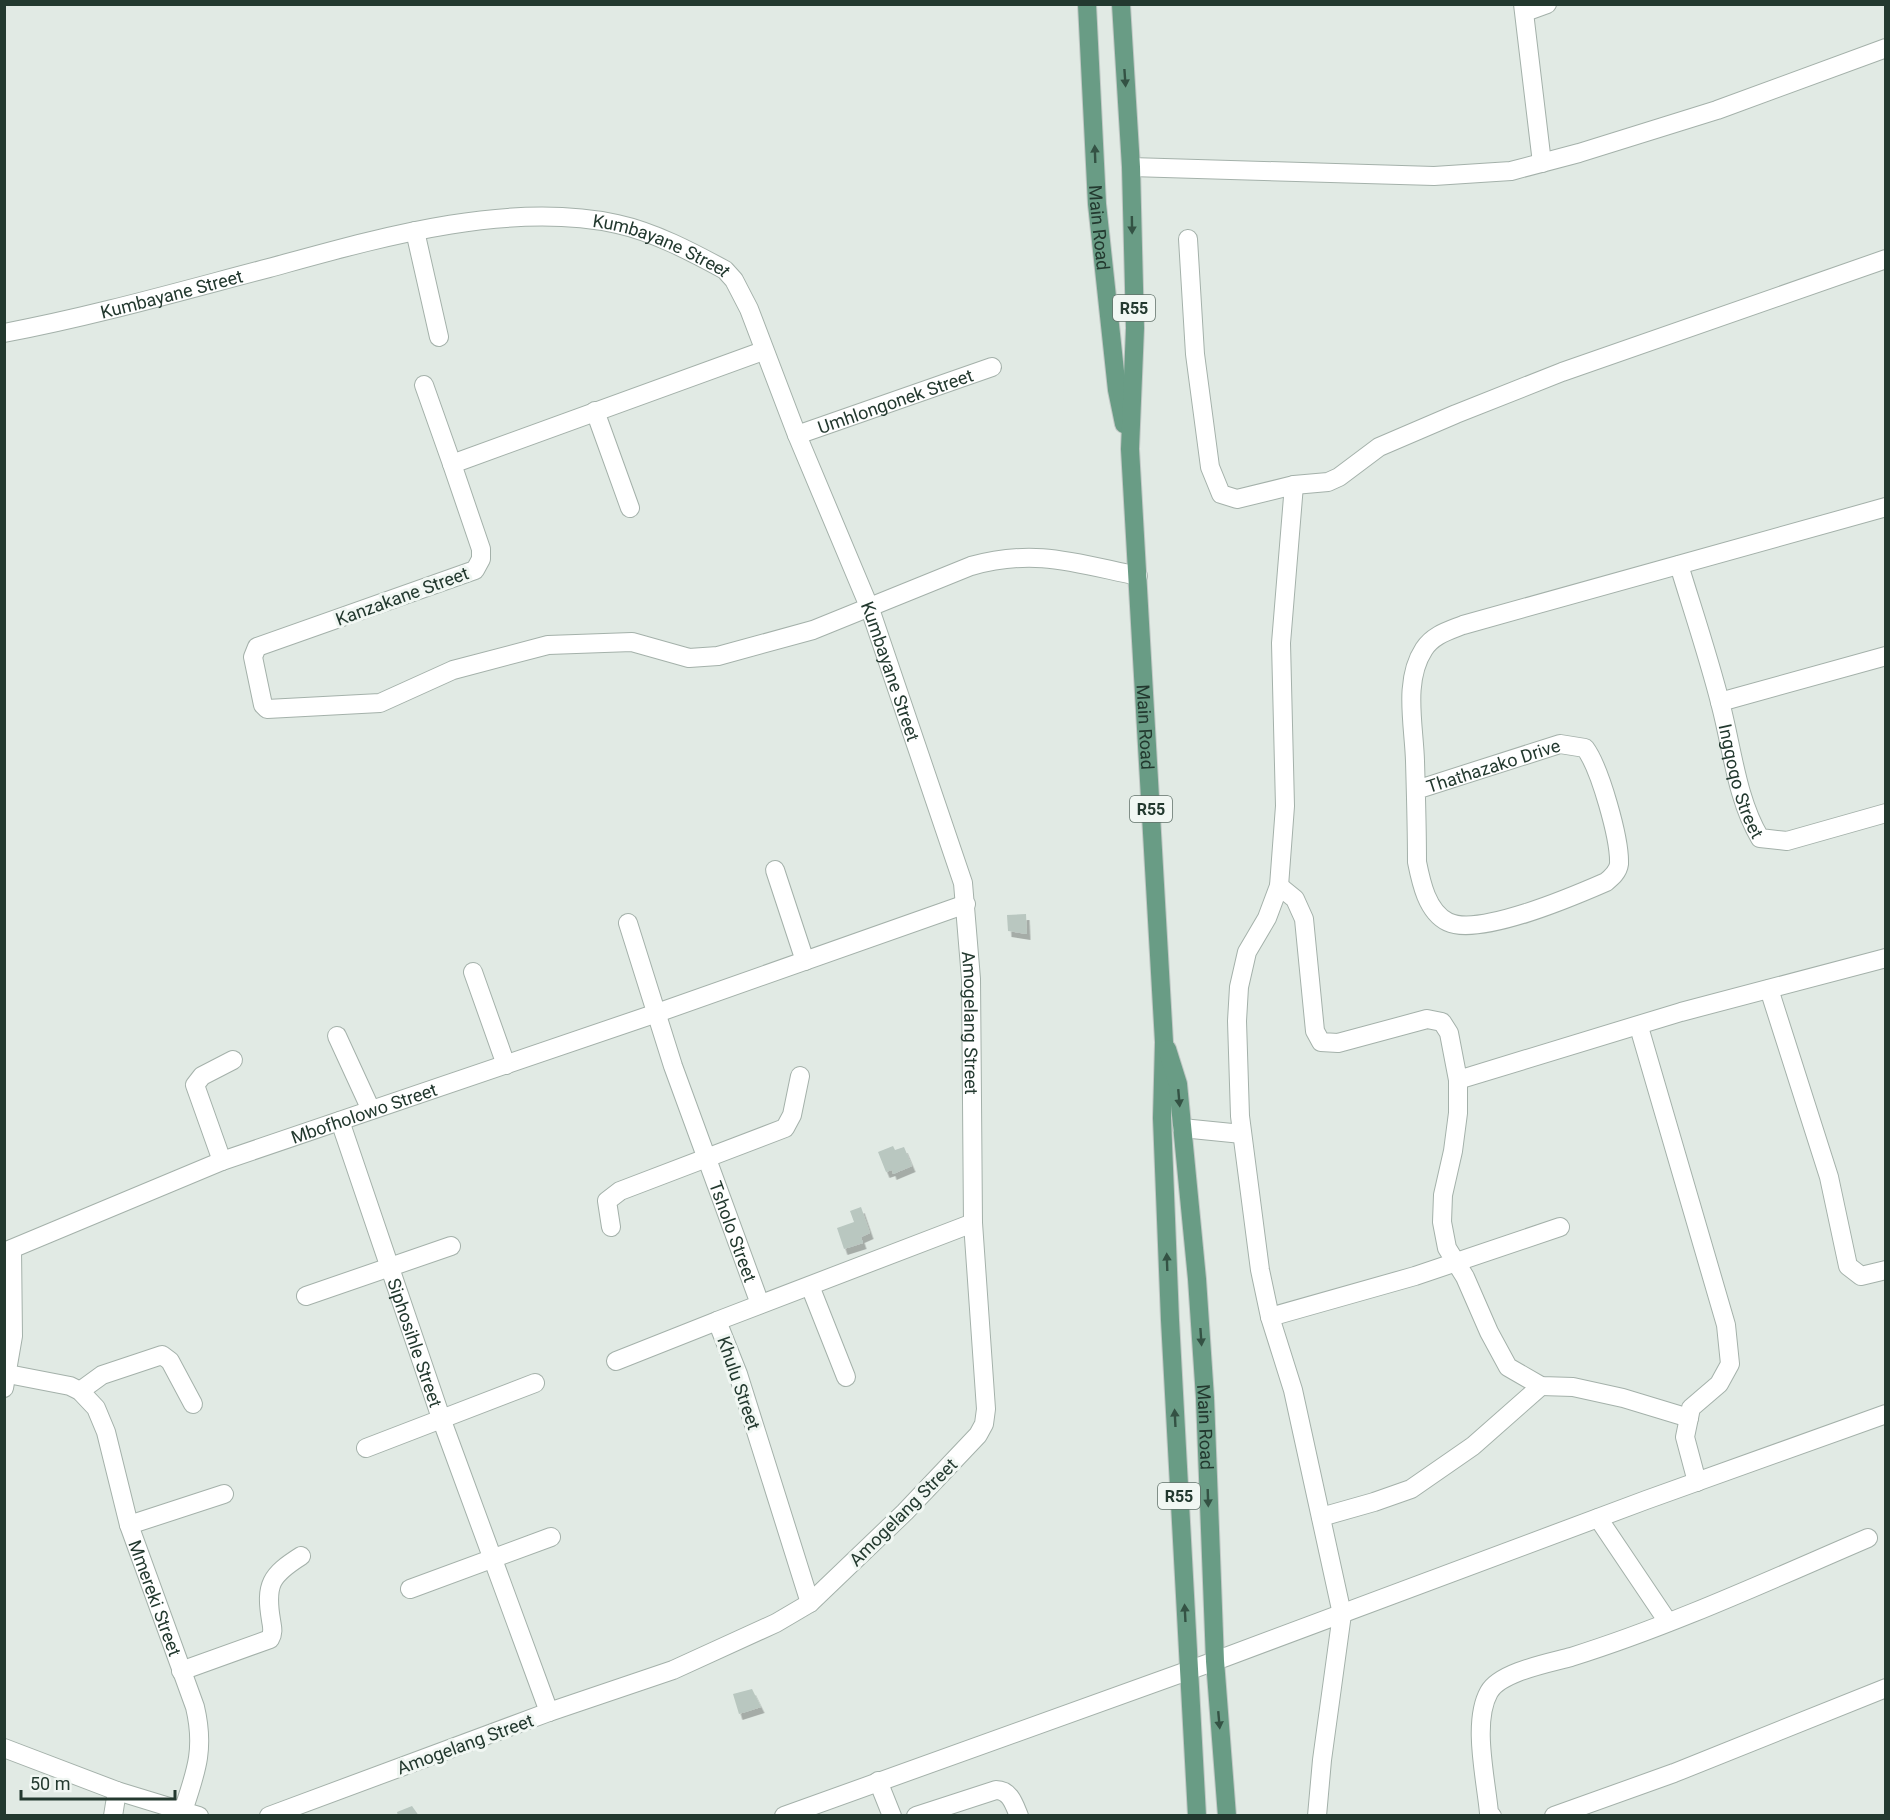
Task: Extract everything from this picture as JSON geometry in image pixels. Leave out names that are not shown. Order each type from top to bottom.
[{"type":"main road","name":"Main Road","points":[[1087,4],[1097,204],[1117,390],[1130,449]]},
{"type":"main road","name":"Main Road","points":[[1121,4],[1131,167],[1135,328],[1130,449],[1164,1042],[1162,1118],[1197,1815]]},
{"type":"main road","name":"Main Road","points":[[1164,1042],[1178,1084],[1197,1279],[1205,1398],[1215,1662],[1227,1815]]},
{"type":"street","points":[[1542,163],[1524,8],[1547,4]]},
{"type":"street","points":[[1131,167],[1434,176],[1511,171],[1717,110],[1886,48]]},
{"type":"street","name":"Kumbayane Street","points":[[4,333],[85,317],[415,231],[495,219],[545,218],[615,223],[634,228],[725,270],[743,294],[796,435],[870,609],[946,836]]},
{"type":"street","points":[[415,231],[440,337]]},
{"type":"street","points":[[1188,239],[1196,365],[1210,466],[1221,494],[1237,499],[1294,485],[1328,482],[1340,477],[1379,447],[1562,372],[1886,258]]},
{"type":"street","points":[[452,464],[764,351]]},
{"type":"street","name":"Umhlongonek Street","points":[[796,435],[992,367]]},
{"type":"street","name":"Kanzakane Street","points":[[424,385],[481,549],[481,559],[475,570],[257,647],[253,657],[261,701],[267,710],[284,711],[380,703],[453,670],[548,645],[632,642],[689,658],[718,656],[813,630],[870,609]]},
{"type":"street","points":[[596,411],[630,508]]},
{"type":"street","points":[[1294,485],[1281,643],[1285,806],[1279,886],[1267,918],[1247,952],[1239,987],[1237,1021],[1242,1134],[1252,1219],[1270,1317],[1293,1390],[1342,1614],[1322,1760],[1317,1815]]},
{"type":"street","name":"Thathazako Drive","points":[[1416,790],[1560,744],[1585,748],[1598,773],[1618,847],[1619,866],[1616,873],[1606,882],[1585,892],[1503,920],[1462,926],[1446,921],[1430,903],[1421,885],[1417,862],[1412,687],[1417,663],[1425,647],[1436,636],[1463,625],[1886,507]]},
{"type":"street","points":[[870,609],[971,566],[996,559],[1028,555],[1137,576]]},
{"type":"street","name":"Ingqoqo Street","points":[[1679,565],[1720,702],[1746,806],[1760,838],[1787,841],[1886,813]]},
{"type":"street","name":"Ingqoqo Street","points":[[1720,702],[1886,656]]},
{"type":"street","name":"Amogelang Street","points":[[269,1815],[549,1712],[674,1670],[735,1644],[810,1603],[905,1512],[978,1435],[984,1424],[986,1409],[973,1223],[971,979],[963,883],[946,836]]},
{"type":"street","points":[[775,870],[805,961]]},
{"type":"street","points":[[1279,886],[1294,899],[1304,919],[1316,1031],[1321,1042],[1338,1043],[1427,1019],[1442,1022],[1449,1033],[1458,1080],[1458,1113],[1443,1195],[1442,1222],[1448,1248],[1508,1367],[1541,1386],[1573,1387],[1623,1398],[1689,1418]]},
{"type":"street","name":"Mbofholowo Street","points":[[6,1381],[14,1309],[8,1251],[222,1161],[657,1013],[966,904]]},
{"type":"street","points":[[628,923],[657,1013]]},
{"type":"street","points":[[1458,1080],[1639,1027],[1681,1012],[1886,958]]},
{"type":"street","points":[[473,972],[506,1065]]},
{"type":"street","points":[[1769,989],[1829,1178],[1848,1266],[1861,1276],[1886,1270]]},
{"type":"street","name":"Tsholo Street","points":[[657,1013],[706,1158],[760,1304]]},
{"type":"street","points":[[1639,1027],[1726,1325],[1730,1364],[1719,1384],[1691,1408],[1685,1437],[1697,1482]]},
{"type":"street","points":[[337,1036],[371,1110]]},
{"type":"street","points":[[222,1161],[195,1085],[202,1076],[233,1060]]},
{"type":"street","name":"Tsholo Street","points":[[611,1227],[606,1205],[610,1197],[620,1191],[785,1128],[792,1115],[800,1076]]},
{"type":"street","name":"Siphosihle Street","points":[[340,1121],[441,1418],[549,1712]]},
{"type":"street","points":[[1182,1128],[1242,1134]]},
{"type":"street","name":"Khulu Street","points":[[810,1603],[738,1374],[717,1322],[973,1223]]},
{"type":"street","points":[[1270,1317],[1456,1263],[1560,1227]]},
{"type":"street","name":"Siphosihle Street","points":[[306,1296],[451,1245]]},
{"type":"street","points":[[810,1286],[846,1377]]},
{"type":"street","points":[[616,1361],[717,1322]]},
{"type":"street","points":[[6,1381],[58,1382],[80,1391],[94,1378],[162,1355],[170,1361],[193,1404]]},
{"type":"street","name":"Siphosihle Street","points":[[366,1448],[535,1383]]},
{"type":"street","points":[[1321,1517],[1374,1503],[1411,1489],[1473,1446],[1541,1386]]},
{"type":"street","name":"Mmereki Street","points":[[80,1391],[96,1408],[102,1419],[129,1526],[195,1707],[201,1744],[191,1813]]},
{"type":"street","points":[[784,1815],[1215,1662],[1598,1518],[1886,1414]]},
{"type":"street","name":"Mmereki Street","points":[[129,1526],[224,1494]]},
{"type":"street","points":[[1598,1518],[1668,1622]]},
{"type":"street","points":[[410,1589],[551,1537]]},
{"type":"street","points":[[1492,1815],[1489,1813],[1480,1715],[1489,1690],[1502,1678],[1589,1651],[1668,1622],[1868,1538]]},
{"type":"street","name":"Mmereki Street","points":[[181,1671],[270,1639],[273,1634],[268,1602],[271,1582],[277,1573],[301,1556]]},
{"type":"street","points":[[1554,1815],[1674,1773],[1886,1689]]},
{"type":"street","points":[[4,1748],[117,1791],[191,1813]]},
{"type":"street","points":[[878,1782],[892,1815]]},
{"type":"street","points":[[916,1815],[996,1790],[1003,1790],[1009,1796],[1019,1815]]},
{"type":"street","points":[[113,1815],[117,1791]]},
{"type":"building","points":[[1026,914],[1027,934],[1008,931],[1007,915]]},
{"type":"building","points":[[893,1146],[895,1150],[904,1147],[912,1166],[893,1174],[892,1170],[886,1172],[878,1152]]},
{"type":"building","points":[[861,1207],[870,1233],[861,1237],[863,1243],[844,1249],[837,1228],[854,1222],[850,1211]]},
{"type":"building","points":[[752,1689],[761,1707],[739,1714],[733,1694]]},
{"type":"building","points":[[412,1806],[419,1816],[398,1816],[397,1812]]}]
